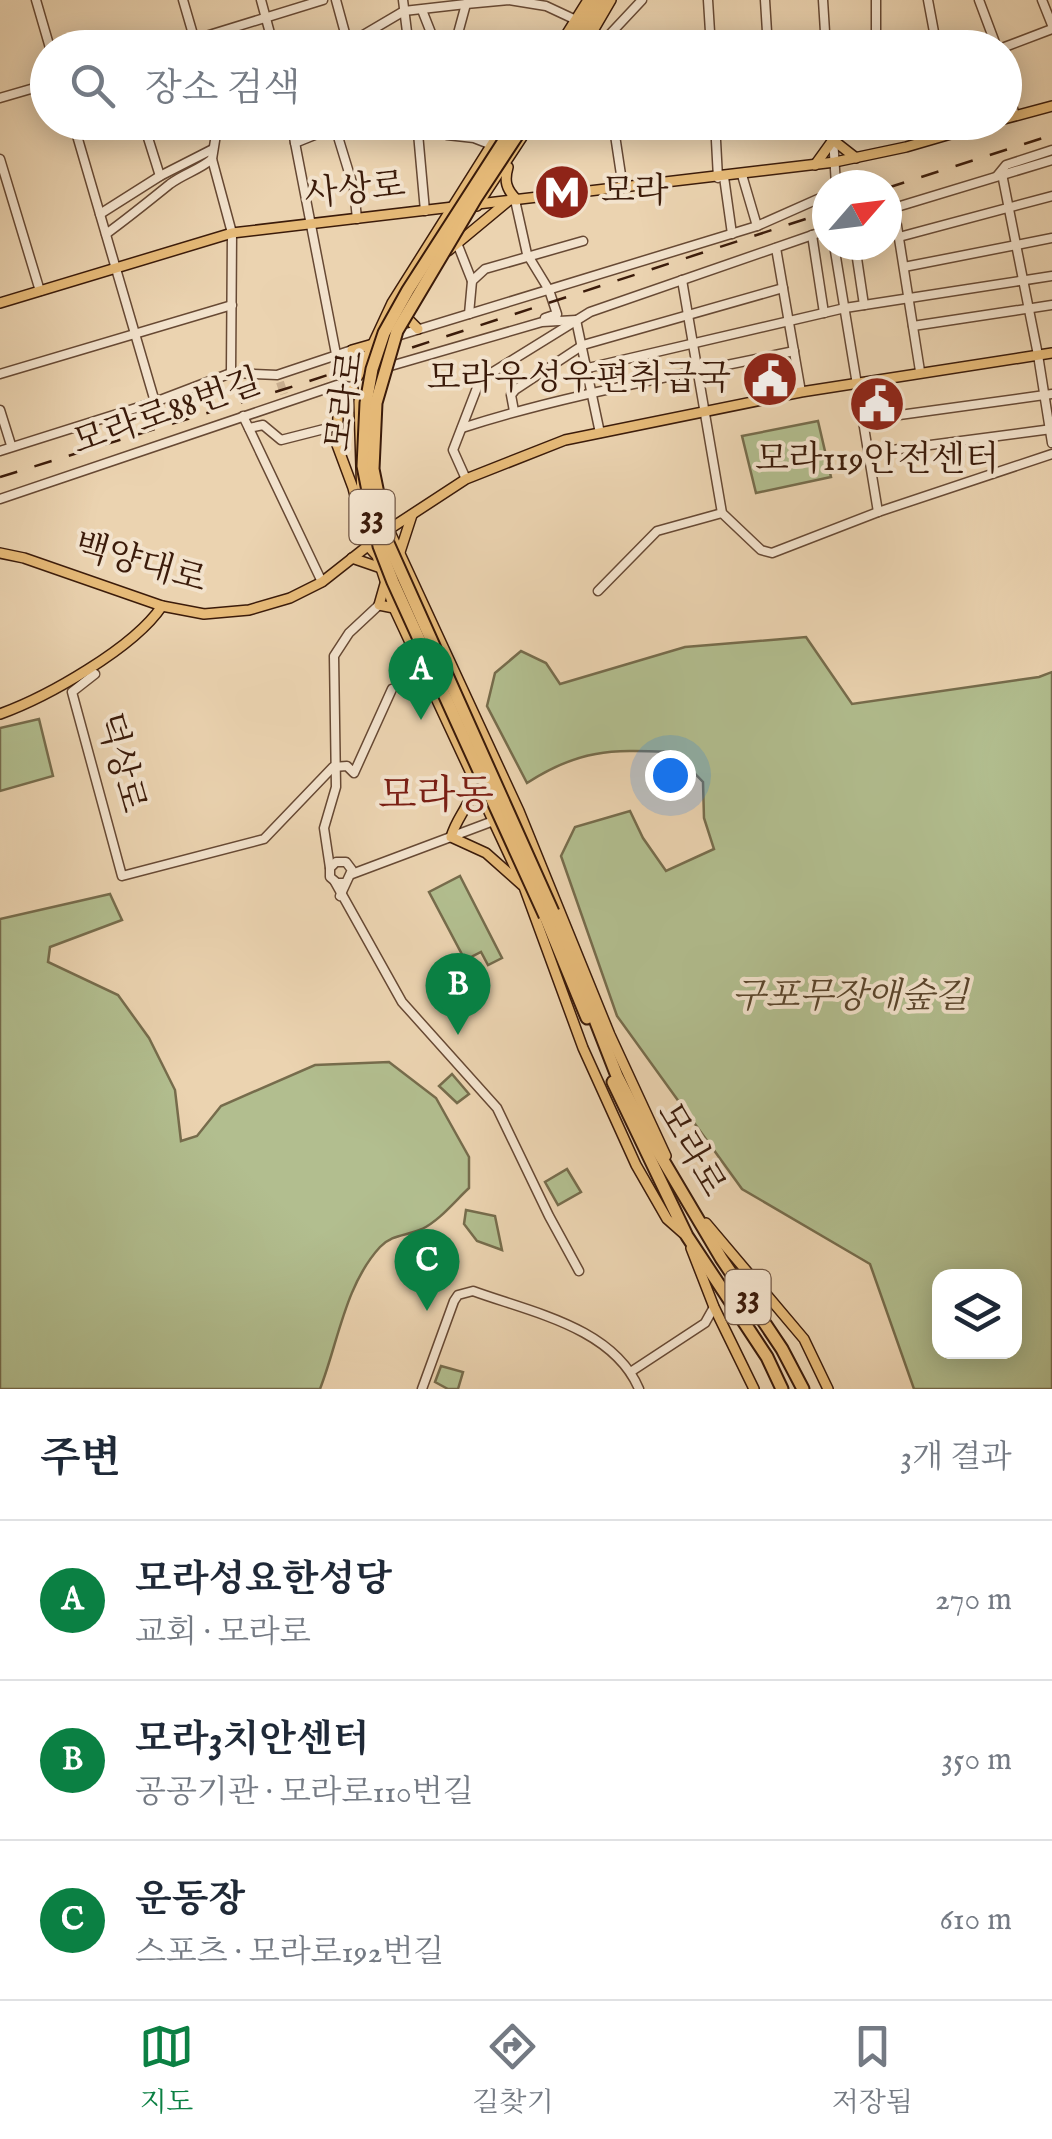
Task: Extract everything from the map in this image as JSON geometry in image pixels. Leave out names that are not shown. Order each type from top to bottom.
[{"type":"highway","points":[[573,30],[592,0]]},
{"type":"highway","points":[[594,30],[608,0]]},
{"type":"highway","name":"모라로","points":[[505,140],[384,333],[366,402],[363,466],[379,546],[549,914],[625,1113],[687,1236],[767,1357],[782,1389]]},
{"type":"highway","name":"모라로","points":[[517,140],[397,331],[376,403],[373,469],[388,543],[617,1076],[720,1258],[782,1348],[803,1389]]},
{"type":"main road","points":[[571,30],[592,0]]},
{"type":"main road","points":[[1022,114],[1052,106]]},
{"type":"main road","name":"모라로","points":[[495,140],[392,303],[342,404],[336,426],[337,445],[394,608],[524,887],[583,1048],[636,1165],[667,1219],[687,1236],[714,1307],[754,1389]]},
{"type":"main road","name":"모라로","points":[[383,373],[406,317],[520,140]]},
{"type":"main road","points":[[816,165],[833,140],[856,158]]},
{"type":"main road","name":"사상로","points":[[0,303],[232,233],[742,175],[856,158],[924,140]]},
{"type":"main road","points":[[448,252],[514,200],[505,179],[510,158]]},
{"type":"main road","points":[[430,210],[443,222]]},
{"type":"main road","points":[[406,317],[418,329]]},
{"type":"main road","points":[[352,350],[373,344]]},
{"type":"main road","points":[[352,350],[367,358]]},
{"type":"main road","name":"백양대로","points":[[0,553],[162,606],[204,614],[230,614],[290,598],[322,582],[388,530],[466,479],[565,440],[801,392],[1052,353]]},
{"type":"main road","points":[[370,372],[383,373],[384,391],[379,400],[369,404],[359,401],[354,384],[370,372]]},
{"type":"main road","name":"모라로","points":[[379,400],[374,421],[375,459],[388,530],[518,811],[672,1173]]},
{"type":"main road","name":"모라로","points":[[359,401],[360,484],[371,543]]},
{"type":"main road","points":[[400,555],[413,514]]},
{"type":"main road","points":[[352,558],[383,573],[384,596],[379,605],[394,608]]},
{"type":"main road","name":"덕상로","points":[[0,714],[56,689],[148,624],[162,606]]},
{"type":"main road","points":[[408,637],[422,637],[429,618]]},
{"type":"main road","points":[[474,780],[470,805],[450,836],[486,853],[524,887]]},
{"type":"main road","points":[[691,1206],[804,1340],[828,1389]]},
{"type":"street","points":[[36,0],[45,30]]},
{"type":"street","points":[[184,0],[192,30]]},
{"type":"street","points":[[261,0],[269,30]]},
{"type":"street","points":[[231,30],[323,0]]},
{"type":"street","points":[[336,0],[344,30]]},
{"type":"street","points":[[403,0],[407,30]]},
{"type":"street","points":[[374,30],[404,11],[466,2],[509,0],[546,6],[576,20]]},
{"type":"street","points":[[606,30],[642,0]]},
{"type":"street","points":[[708,0],[710,30]]},
{"type":"street","points":[[765,0],[767,30]]},
{"type":"street","points":[[823,0],[825,30]]},
{"type":"street","points":[[876,0],[876,30]]},
{"type":"street","points":[[928,0],[934,30]]},
{"type":"street","points":[[979,0],[992,30]]},
{"type":"street","points":[[1022,39],[1052,27],[1042,0]]},
{"type":"street","points":[[458,30],[466,2]]},
{"type":"street","points":[[422,10],[431,30]]},
{"type":"street","points":[[0,98],[30,89]]},
{"type":"street","points":[[78,140],[155,402]]},
{"type":"street","points":[[149,140],[160,176]]},
{"type":"street","points":[[0,451],[155,402],[230,373],[232,233],[212,154],[215,140]]},
{"type":"street","points":[[294,140],[336,354]]},
{"type":"street","points":[[295,143],[302,140]]},
{"type":"street","points":[[339,140],[354,190],[357,219]]},
{"type":"street","points":[[420,140],[430,210]]},
{"type":"street","points":[[479,140],[492,145]]},
{"type":"street","points":[[616,140],[623,188]]},
{"type":"street","points":[[717,140],[732,234]]},
{"type":"street","points":[[833,140],[835,170]]},
{"type":"street","points":[[999,175],[1006,165],[1052,150]]},
{"type":"street","points":[[100,214],[160,176],[212,154]]},
{"type":"street","points":[[106,234],[158,197],[172,182],[197,171],[212,154]]},
{"type":"street","points":[[0,158],[40,291]]},
{"type":"street","points":[[902,206],[1052,160]]},
{"type":"street","points":[[742,175],[757,226]]},
{"type":"street","points":[[999,175],[1048,395],[1052,443]]},
{"type":"street","points":[[902,236],[1052,196]]},
{"type":"street","points":[[514,200],[527,254],[548,287],[556,314],[542,322]]},
{"type":"street","points":[[396,336],[757,226],[812,202]]},
{"type":"street","points":[[466,479],[453,450],[480,380],[590,312],[812,236]]},
{"type":"street","points":[[904,268],[1052,238]]},
{"type":"street","points":[[472,281],[485,269],[583,241]]},
{"type":"street","points":[[457,243],[472,281],[469,314]]},
{"type":"street","points":[[776,248],[801,392]]},
{"type":"street","points":[[902,256],[920,372]]},
{"type":"street","points":[[816,260],[824,313]]},
{"type":"street","points":[[837,260],[878,512]]},
{"type":"street","points":[[856,260],[864,305]]},
{"type":"street","points":[[588,368],[845,308],[1052,276]]},
{"type":"street","points":[[682,280],[722,514],[760,550],[772,554],[878,512],[1052,454]]},
{"type":"street","points":[[514,411],[515,390],[583,346],[783,288]]},
{"type":"street","points":[[0,374],[232,305]]},
{"type":"street","points":[[913,326],[1052,306]]},
{"type":"street","points":[[576,320],[600,433]]},
{"type":"street","name":"모라로","points":[[383,373],[542,322],[576,320]]},
{"type":"street","name":"모라로","points":[[230,373],[279,379],[352,350]]},
{"type":"street","points":[[462,428],[593,392],[794,351]]},
{"type":"street","name":"모라로88번길","points":[[0,499],[285,398],[354,384]]},
{"type":"street","points":[[863,420],[1048,395]]},
{"type":"street","points":[[0,410],[12,445]]},
{"type":"street","points":[[243,416],[322,582]]},
{"type":"street","points":[[249,428],[263,425],[281,440],[336,426]]},
{"type":"street","points":[[869,453],[1051,429]]},
{"type":"street","points":[[598,591],[657,531],[722,514]]},
{"type":"street","points":[[379,605],[349,633],[334,656],[336,787],[324,828],[334,865],[330,874],[339,883],[340,896],[402,1002],[497,1108],[579,1270]]},
{"type":"street","name":"덕상로","points":[[95,674],[72,692],[122,876],[264,839],[333,767]]},
{"type":"street","points":[[333,767],[347,766],[354,772],[392,688]]},
{"type":"street","points":[[334,865],[351,870],[370,865],[518,811]]},
{"type":"street","points":[[339,883],[351,870]]},
{"type":"street","points":[[422,1389],[454,1302],[458,1295],[473,1291],[586,1332],[632,1371],[639,1389]]},
{"type":"street","points":[[632,1371],[705,1323],[714,1307]]},
{"type":"street","points":[[705,1323],[725,1327]]},
{"type":"green space","points":[[818,421],[831,477],[756,493],[742,436]]},
{"type":"green space","name":"구포무장애숲길","points":[[806,637],[852,704],[1052,672],[1052,1389],[914,1389],[870,1264],[742,1189],[617,1016],[561,856],[575,827],[630,811],[666,871],[714,849],[704,818],[703,782],[674,752],[632,751],[581,757],[527,783],[487,706],[495,673],[521,651],[546,663],[560,684],[685,647]]},
{"type":"green space","points":[[39,719],[53,776],[0,791],[0,728]]},
{"type":"green space","points":[[460,876],[502,958],[488,965],[481,952],[465,960],[429,892]]},
{"type":"green space","points":[[110,894],[122,920],[50,947],[48,962],[118,995],[149,1038],[175,1090],[181,1141],[197,1136],[221,1106],[315,1065],[389,1062],[436,1098],[469,1157],[469,1188],[435,1221],[390,1240],[368,1262],[350,1296],[320,1389],[0,1389],[0,919]]},
{"type":"green space","points":[[452,1074],[469,1094],[457,1103],[439,1086]]},
{"type":"green space","points":[[567,1169],[581,1192],[558,1205],[545,1182]]},
{"type":"green space","points":[[466,1210],[495,1216],[502,1250],[477,1241],[464,1224]]},
{"type":"green space","points":[[441,1366],[463,1372],[458,1389],[435,1382]]},
{"type":"tunnel","points":[[280,382],[284,394]]},
{"type":"railway","points":[[902,183],[1052,135]]},
{"type":"railway","points":[[0,477],[288,388],[812,217]]},
{"type":"place","name":"모라","points":[[562,192]]},
{"type":"place","name":"모라우성우편취급국","points":[[770,379]]},
{"type":"place","name":"모라119안전센터","points":[[877,404]]},
{"type":"place","name":"모라성요한성당","points":[[421,720]]},
{"type":"place","name":"모라3치안센터","points":[[458,1035]]},
{"type":"place","name":"운동장","points":[[427,1311]]},
{"type":"district","name":"모라동","points":[[436,797]]}]
